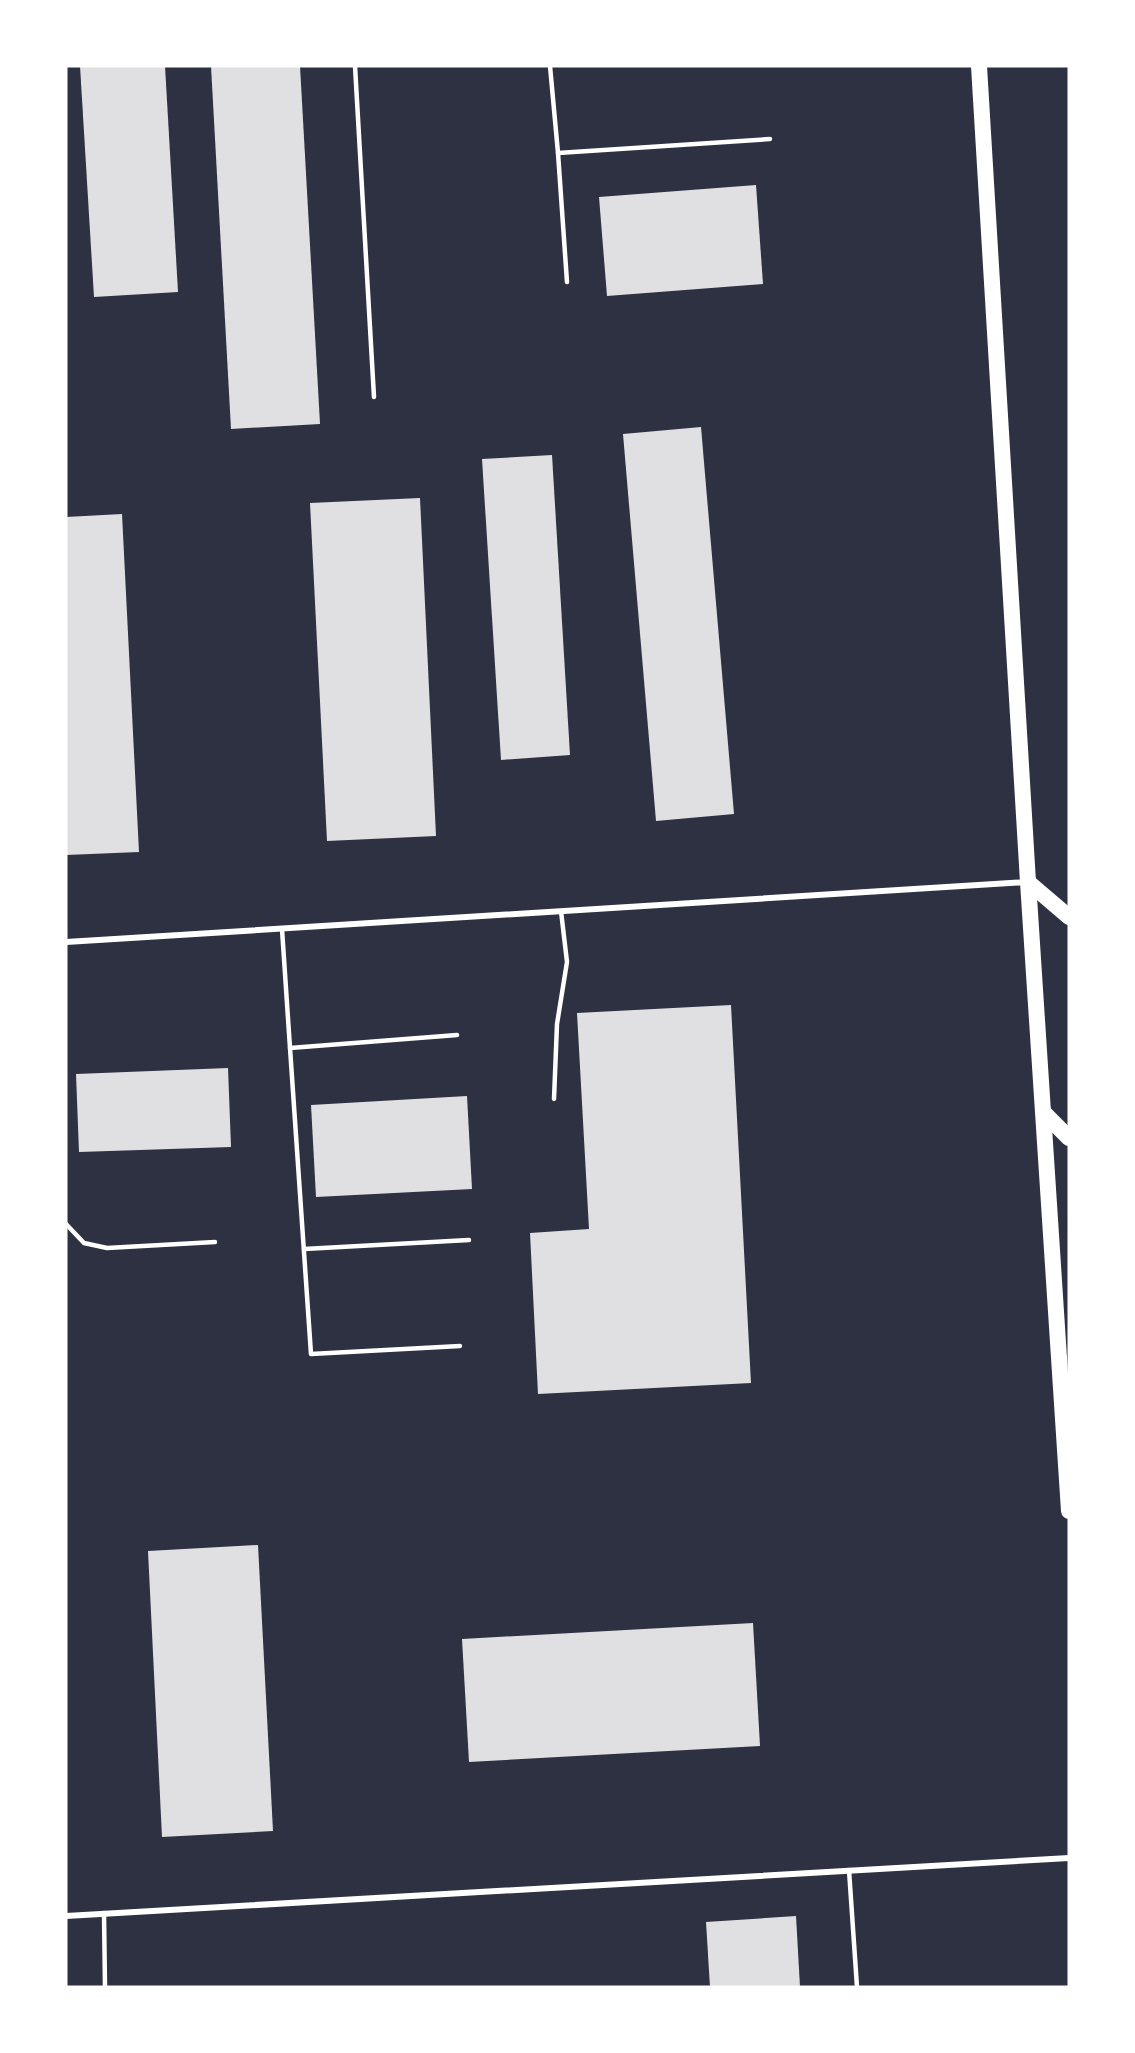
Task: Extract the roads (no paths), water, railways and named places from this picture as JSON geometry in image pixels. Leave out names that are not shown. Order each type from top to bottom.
[{"type":"highway","points":[[980,66],[1028,882],[1069,1510]]},
{"type":"highway","points":[[1028,882],[1069,917]]},
{"type":"highway","points":[[1044,1113],[1069,1138]]},
{"type":"street","points":[[66,942],[1028,882]]},
{"type":"street","points":[[66,1916],[1069,1858]]},
{"type":"lane","points":[[356,66],[374,397]]},
{"type":"lane","points":[[550,66],[567,282]]},
{"type":"lane","points":[[558,153],[770,139]]},
{"type":"lane","points":[[554,1099],[557,1024],[567,962],[561,912]]},
{"type":"lane","points":[[282,928],[311,1353],[460,1346]]},
{"type":"lane","points":[[290,1048],[457,1035]]},
{"type":"lane","points":[[66,1224],[84,1243],[107,1248],[215,1242]]},
{"type":"lane","points":[[304,1249],[469,1240]]},
{"type":"lane","points":[[849,1870],[857,1987]]},
{"type":"lane","points":[[104,1913],[105,1987]]}]
